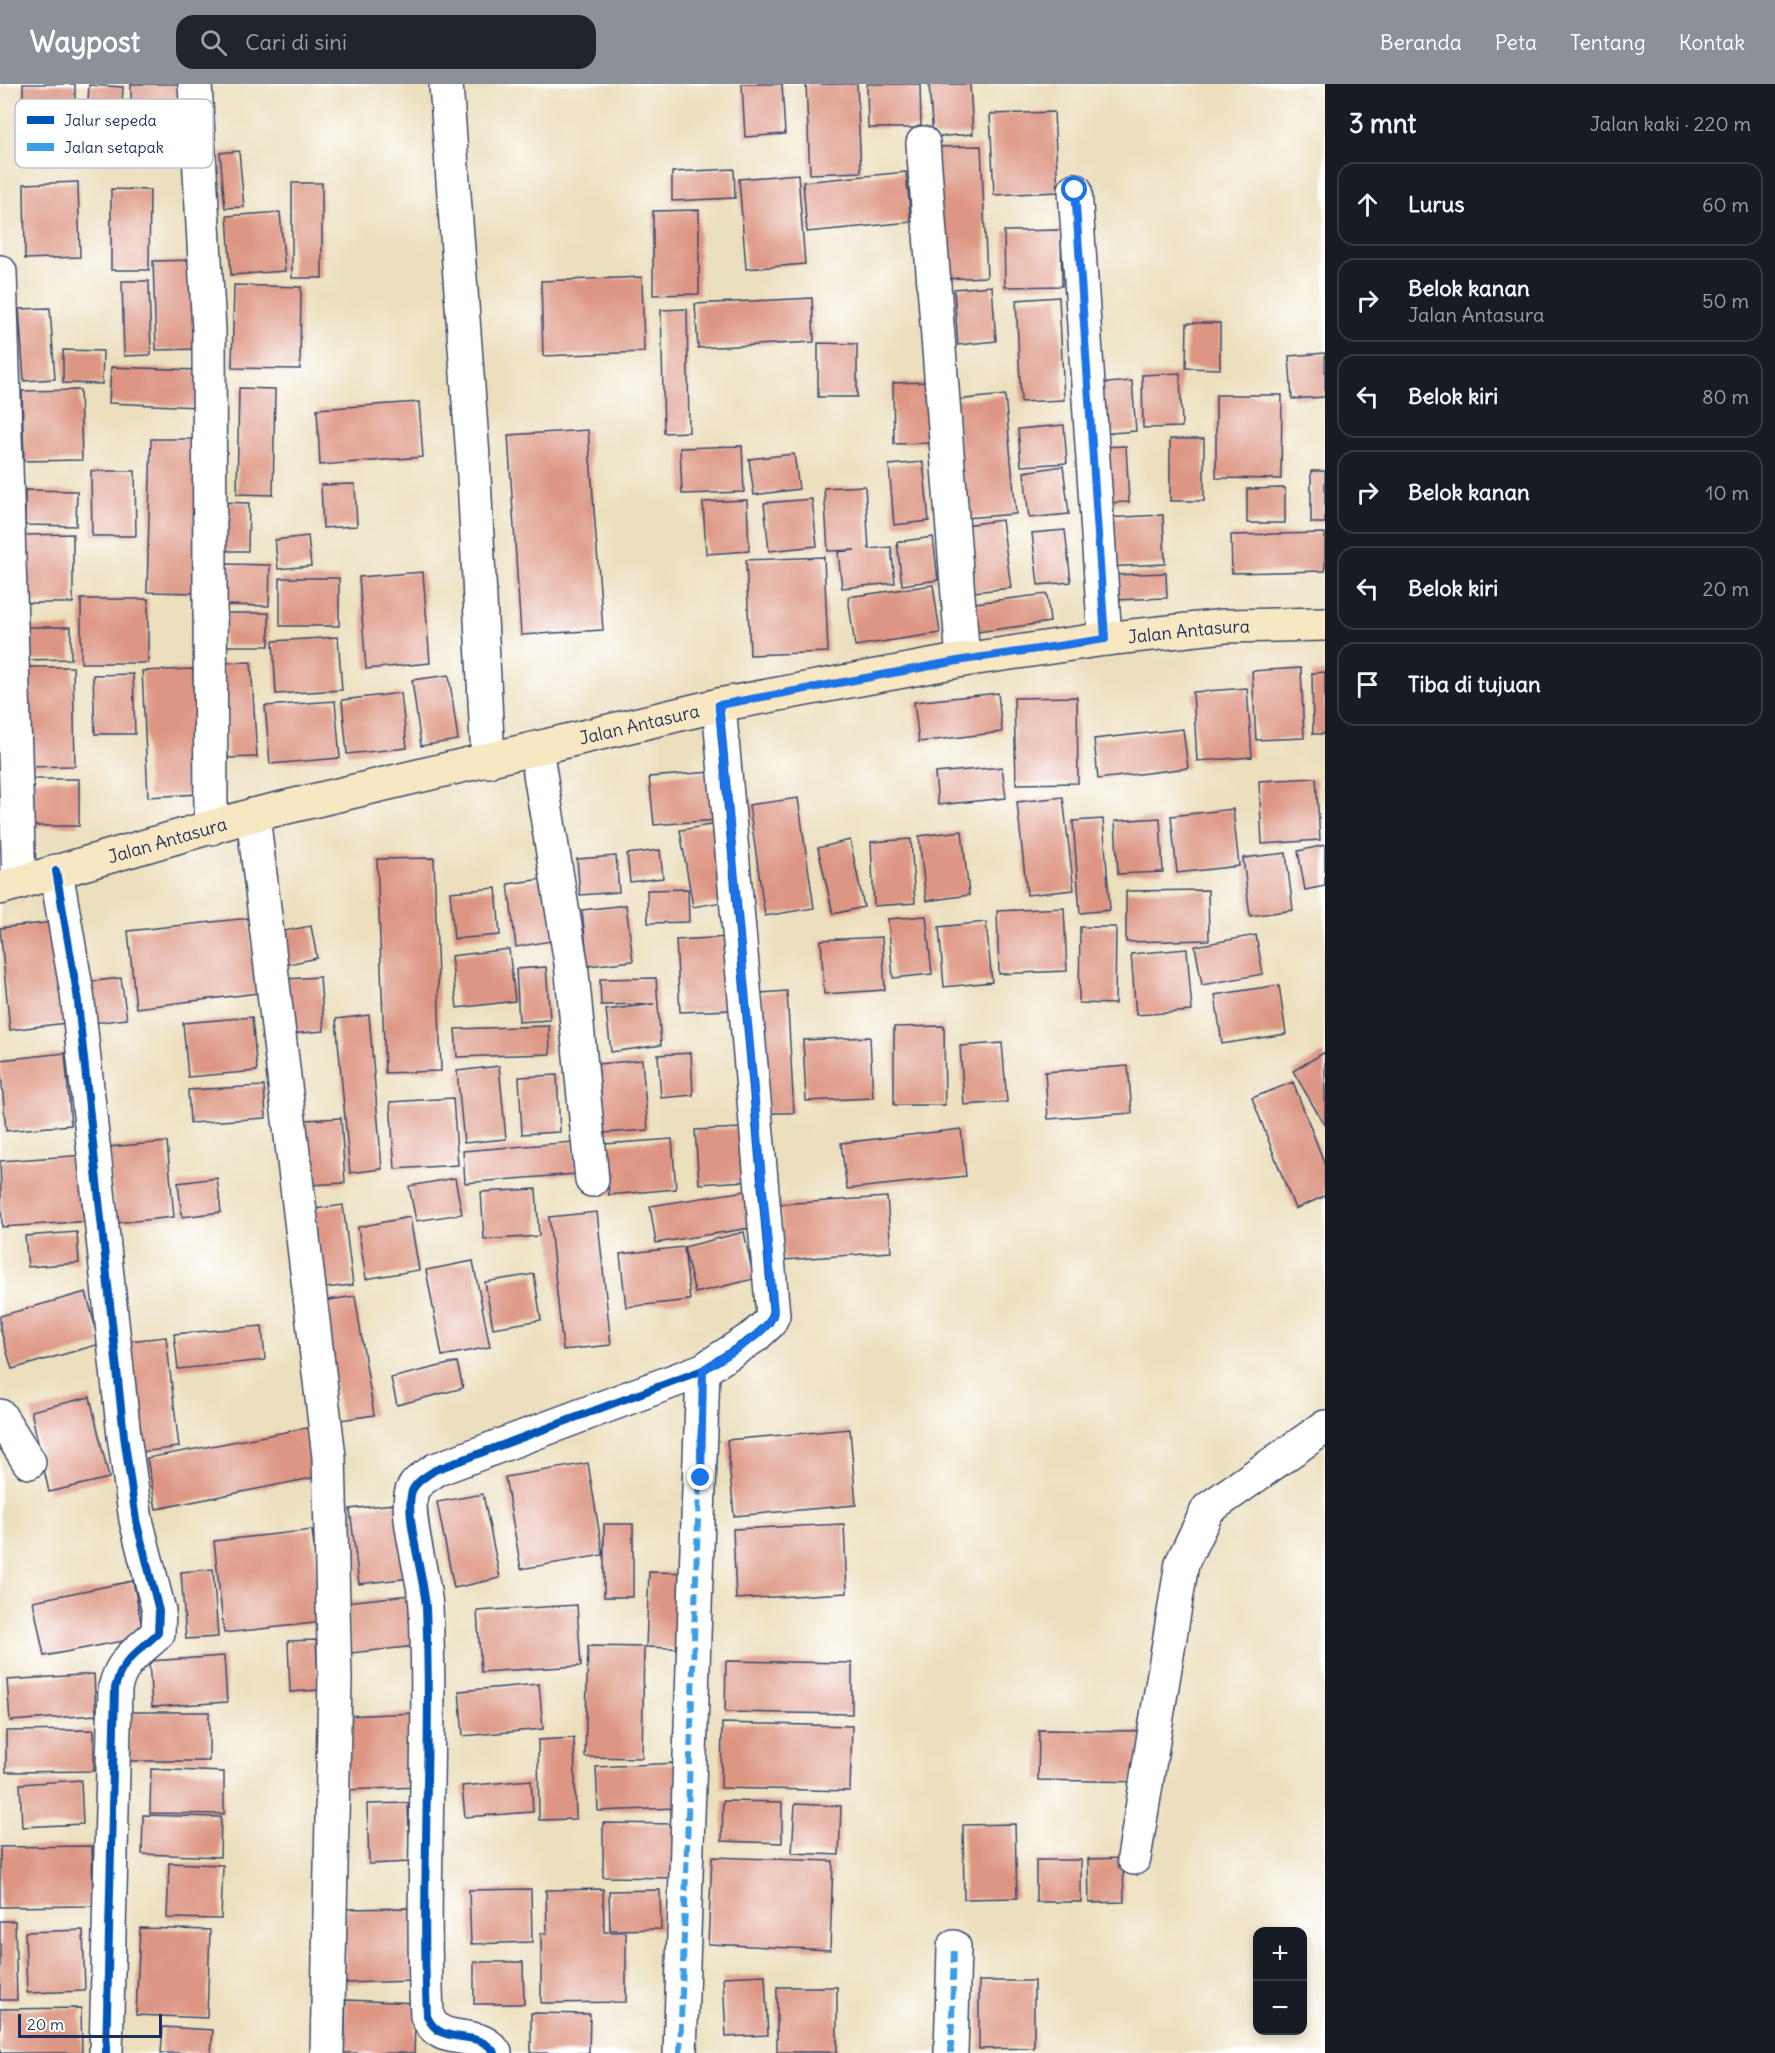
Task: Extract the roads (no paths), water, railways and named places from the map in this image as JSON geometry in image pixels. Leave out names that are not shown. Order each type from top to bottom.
[{"type":"main road","name":"Jalan Antasura","points":[[10,885],[253,815],[719,705],[963,660],[1105,639],[1225,626],[1325,624]]},
{"type":"street","points":[[195,84],[196,99]]},
{"type":"street","points":[[446,84],[473,458],[488,760]]},
{"type":"street","points":[[923,143],[963,660]]},
{"type":"street","points":[[200,168],[209,330],[211,828]]},
{"type":"street","points":[[1075,190],[1105,639]]},
{"type":"street","points":[[0,272],[10,885]]},
{"type":"street","points":[[495,2053],[489,2044],[467,2037],[441,2034],[432,2028],[427,2016],[430,1689],[426,1603],[413,1525],[412,1491],[419,1482],[435,1470],[703,1370],[755,1336],[769,1323],[774,1311],[719,705]]},
{"type":"street","points":[[536,749],[571,963],[592,1180]]},
{"type":"street","points":[[253,815],[329,1457],[335,1679],[327,2053]]},
{"type":"street","points":[[56,871],[77,993],[124,1436],[136,1520],[159,1611],[158,1633],[128,1658],[119,1671],[115,1688],[106,2053]]},
{"type":"street","points":[[680,2053],[703,1370]]},
{"type":"street","points":[[0,1416],[28,1462]]},
{"type":"street","points":[[1134,1858],[1182,1563],[1208,1509],[1325,1427]]},
{"type":"street","points":[[951,2053],[954,1947]]}]
